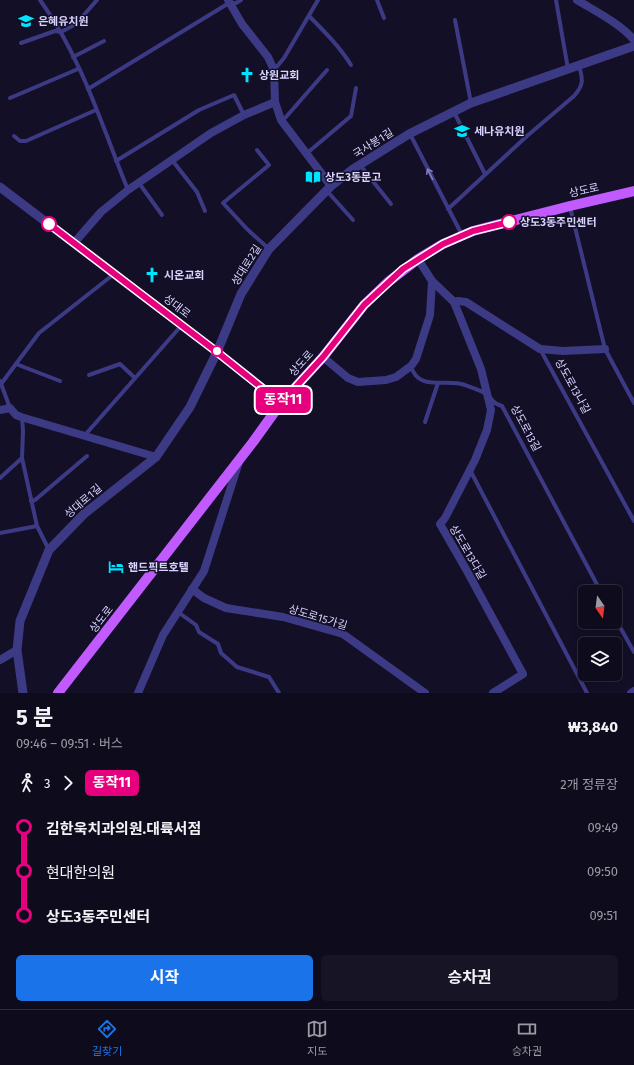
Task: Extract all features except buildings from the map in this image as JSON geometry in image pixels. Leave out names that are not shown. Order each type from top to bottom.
[{"type":"main road","name":"상도로","points":[[58,693],[253,442],[281,403],[323,357],[364,305],[393,278],[418,258],[443,244],[473,231],[634,191]]},
{"type":"street","points":[[576,0],[589,4],[631,36],[634,40]]},
{"type":"street","points":[[229,2],[242,24],[268,56],[274,70],[276,102],[281,120],[306,154],[328,188]]},
{"type":"street","name":"국사봉1길","points":[[328,188],[360,165],[410,134],[471,103],[634,46]]},
{"type":"street","points":[[74,243],[101,212],[139,182],[210,133],[244,115],[276,102]]},
{"type":"street","name":"성대로","points":[[0,187],[182,325],[281,403]]},
{"type":"street","name":"성대로2길","points":[[217,352],[241,294],[269,249],[328,188]]},
{"type":"street","points":[[418,258],[432,281],[454,302],[481,369],[488,395]]},
{"type":"street","points":[[323,357],[348,378],[358,382],[386,380],[396,377],[411,366],[416,359],[430,315],[432,281]]},
{"type":"street","name":"상도로13나길","points":[[454,302],[466,302],[540,349]]},
{"type":"street","points":[[540,349],[563,352],[605,349]]},
{"type":"street","name":"성대로1길","points":[[23,693],[17,650],[20,621],[49,550],[84,514],[156,457],[190,406],[217,352]]},
{"type":"street","name":"상도로13다길","points":[[488,395],[491,410],[487,430],[470,470],[445,518],[440,524],[523,674],[493,693]]},
{"type":"street","points":[[0,410],[10,408],[16,415],[156,457]]},
{"type":"street","points":[[138,693],[163,635],[204,571],[241,457]]},
{"type":"street","name":"상도로15가길","points":[[192,590],[204,598],[226,608],[283,617],[343,634],[424,693]]},
{"type":"street","points":[[0,660],[17,650]]},
{"type":"lane","points":[[40,0],[61,32],[88,89],[128,190]]},
{"type":"lane","points":[[21,43],[54,31],[61,32],[76,24],[97,0]]},
{"type":"lane","points":[[88,89],[229,2],[236,3],[242,0]]},
{"type":"lane","points":[[274,70],[284,58],[318,0]]},
{"type":"lane","points":[[377,0],[384,18]]},
{"type":"lane","points":[[556,0],[568,69]]},
{"type":"lane","points":[[309,16],[347,57],[352,65]]},
{"type":"lane","points":[[455,20],[471,103]]},
{"type":"lane","points":[[73,57],[104,41]]},
{"type":"lane","points":[[448,209],[485,174],[579,91],[583,82],[579,65]]},
{"type":"lane","points":[[10,98],[78,69]]},
{"type":"lane","points":[[281,120],[286,117],[327,70]]},
{"type":"lane","points":[[306,154],[351,116],[356,88]]},
{"type":"lane","points":[[116,161],[199,110],[234,95],[244,115]]},
{"type":"lane","points":[[14,136],[20,141],[26,141],[96,110]]},
{"type":"lane","points":[[454,111],[485,174]]},
{"type":"lane","points":[[410,134],[462,236]]},
{"type":"lane","points":[[257,150],[269,165],[224,203],[247,229],[269,249]]},
{"type":"lane","points":[[172,160],[197,192],[205,211]]},
{"type":"lane","points":[[360,165],[391,204]]},
{"type":"lane","points":[[139,182],[162,215]]},
{"type":"lane","points":[[328,188],[353,220]]},
{"type":"lane","points":[[570,206],[605,349],[634,403]]},
{"type":"lane","points":[[10,408],[1,382],[39,333],[114,274]]},
{"type":"lane","points":[[85,435],[182,325]]},
{"type":"lane","name":"상도로13나길","points":[[540,349],[634,521]]},
{"type":"lane","points":[[16,364],[60,382]]},
{"type":"lane","points":[[89,375],[120,364],[135,378]]},
{"type":"lane","name":"상도로13길","points":[[411,366],[416,377],[422,381],[463,384],[488,395],[494,402],[502,406],[597,585]]},
{"type":"lane","points":[[425,422],[438,383]]},
{"type":"lane","points":[[22,417],[22,458],[37,526],[49,550]]},
{"type":"lane","points":[[31,501],[35,500],[86,456]]},
{"type":"lane","points":[[0,478],[22,458]]},
{"type":"lane","points":[[470,470],[587,693]]},
{"type":"lane","points":[[0,533],[37,526]]},
{"type":"lane","points":[[178,612],[196,625],[199,632],[218,644],[221,653],[237,667],[269,678],[279,693]]},
{"type":"lane","points":[[621,629],[634,652]]},
{"type":"bus line","name":"동작11","points":[[49,224],[217,352],[281,403],[323,357],[364,305],[403,269],[418,258],[443,244],[473,231],[509,222]]},
{"type":"place","name":"은혜유치원","points":[[26,21]]},
{"type":"place","name":"상원교회","points":[[247,75]]},
{"type":"place","name":"세나유치원","points":[[462,131]]},
{"type":"place","name":"상도3동문고","points":[[313,177]]},
{"type":"place","name":"상도3동주민센터","points":[[509,222]]},
{"type":"place","name":"시온교회","points":[[152,275]]},
{"type":"place","name":"핸드픽트호텔","points":[[116,567]]}]
